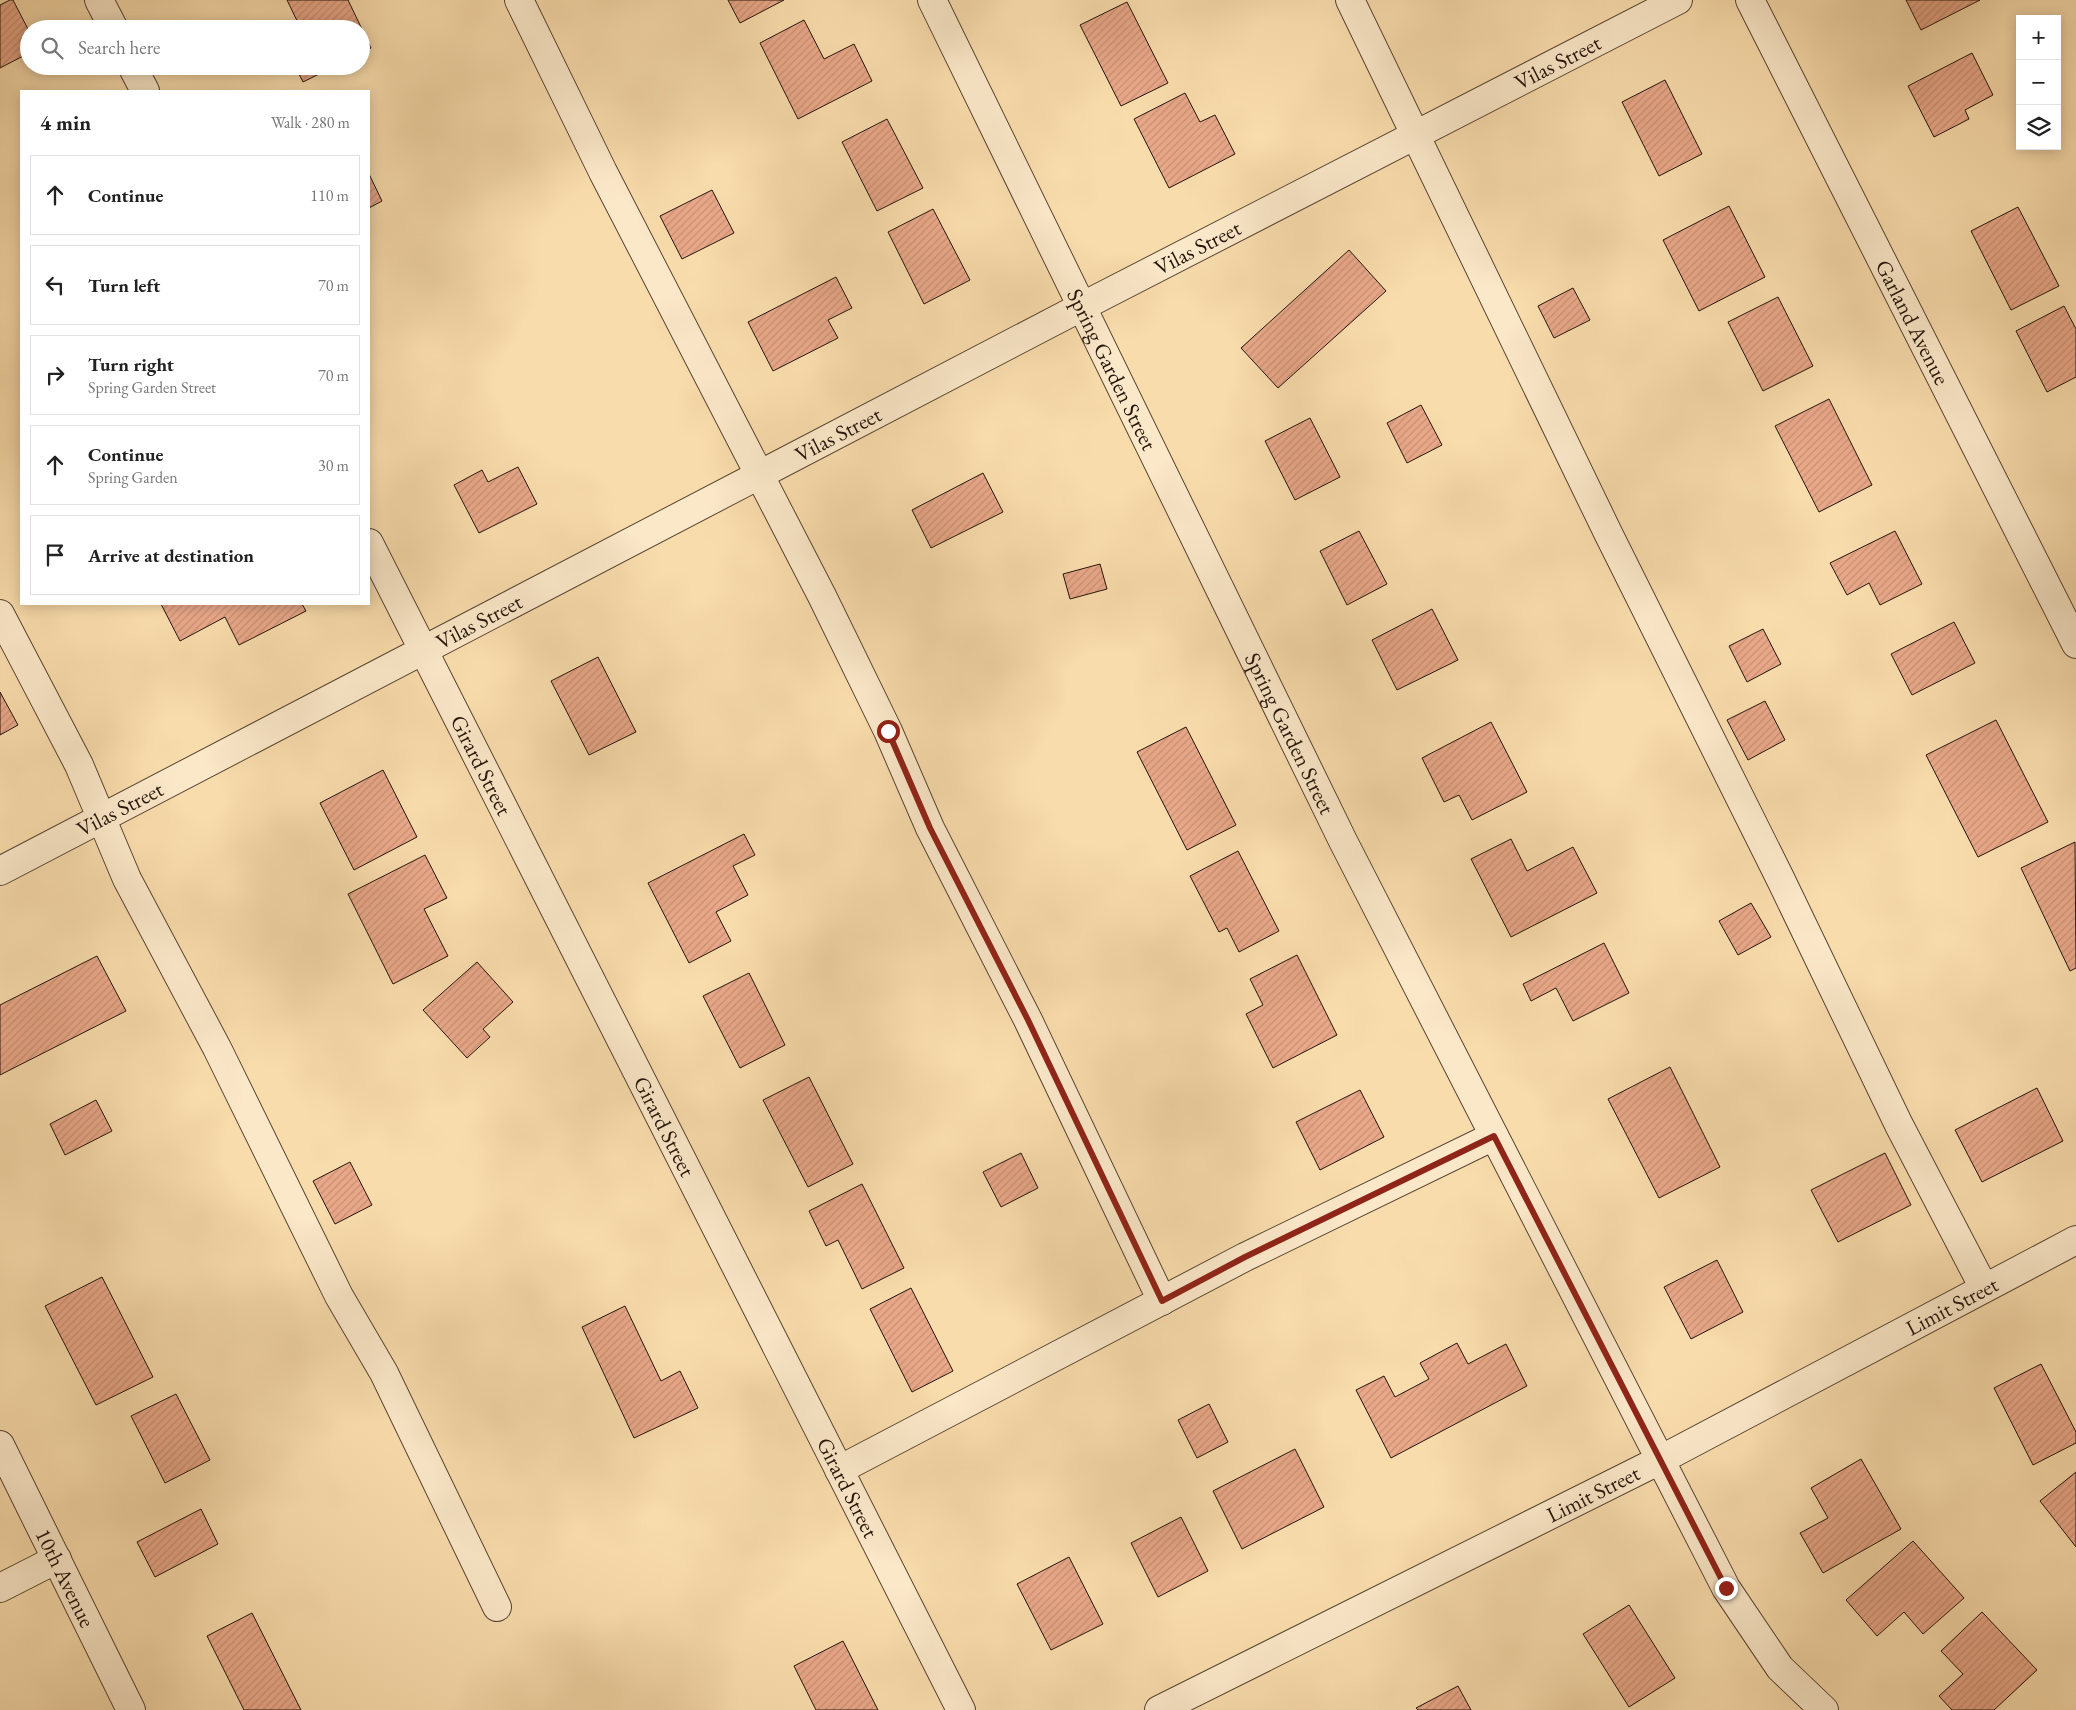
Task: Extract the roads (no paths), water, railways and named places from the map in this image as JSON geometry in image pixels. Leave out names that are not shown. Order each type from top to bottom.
[{"type":"street","points":[[99,0],[109,20]]},
{"type":"street","points":[[518,0],[884,722],[930,828],[1028,1020],[1162,1301]]},
{"type":"street","name":"Spring Garden Street","points":[[932,0],[1343,842],[1726,1588],[1780,1668],[1824,1710]]},
{"type":"street","points":[[1350,0],[1604,524],[1780,878],[1899,1124],[1984,1288]]},
{"type":"street","name":"Vilas Street","points":[[0,871],[759,474],[1678,0]]},
{"type":"street","name":"Garland Avenue","points":[[1750,0],[2076,644]]},
{"type":"street","points":[[136,75],[144,90]]},
{"type":"street","name":"Girard Street","points":[[370,545],[961,1710]]},
{"type":"street","points":[[0,614],[78,765],[127,879],[217,1048],[339,1296],[384,1373],[496,1607]]},
{"type":"street","points":[[839,1470],[1245,1257],[1494,1136]]},
{"type":"street","name":"Limit Street","points":[[1159,1710],[1660,1460],[2076,1240]]},
{"type":"street","name":"10th Avenue","points":[[0,1445],[131,1710]]},
{"type":"street","points":[[0,1588],[56,1560]]}]
